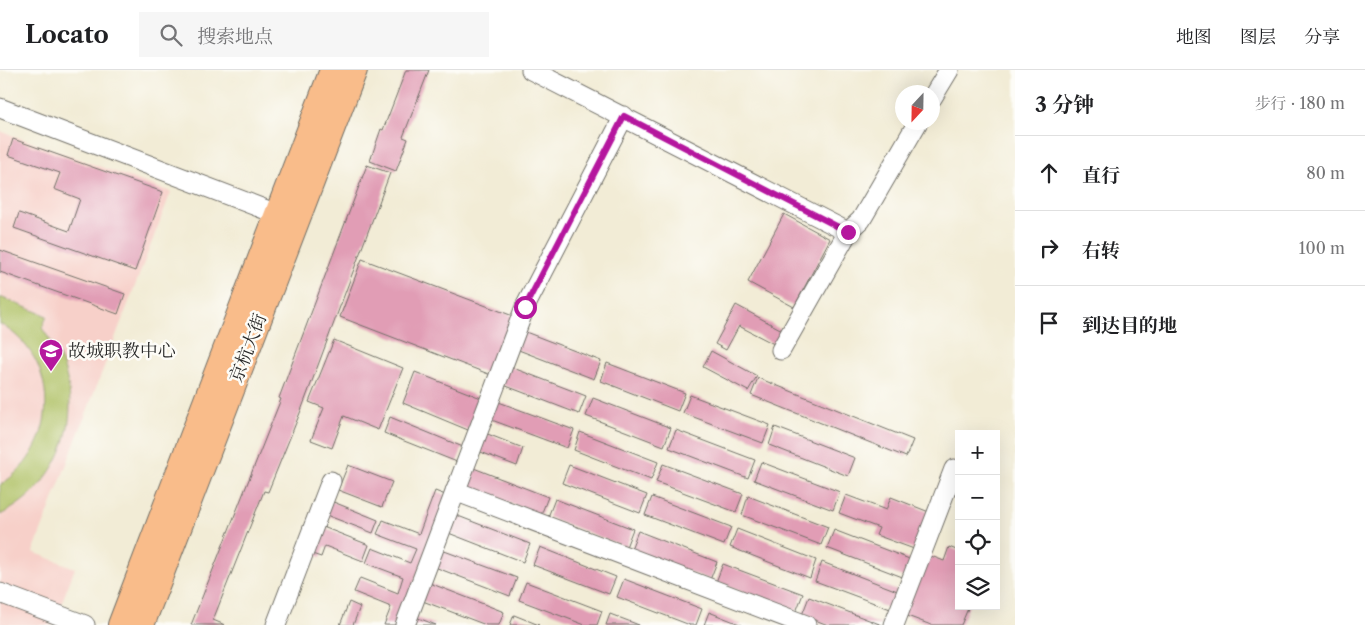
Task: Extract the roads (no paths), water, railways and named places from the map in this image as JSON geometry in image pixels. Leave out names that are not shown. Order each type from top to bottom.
[{"type":"main road","name":"京杭大街","points":[[120,625],[332,70]]},
{"type":"main road","name":"京杭大街","points":[[142,625],[355,70]]},
{"type":"street","points":[[531,70],[848,232]]},
{"type":"street","points":[[940,85],[949,70]]},
{"type":"street","points":[[0,108],[277,214]]},
{"type":"street","points":[[405,625],[525,307],[624,116]]},
{"type":"street","points":[[781,350],[848,232],[861,220],[913,130]]},
{"type":"street","points":[[894,625],[954,469]]},
{"type":"street","points":[[276,625],[331,481]]},
{"type":"street","points":[[455,491],[806,625]]},
{"type":"street","points":[[0,592],[85,625]]},
{"type":"place","name":"故城职教中心","points":[[51,372]]}]
